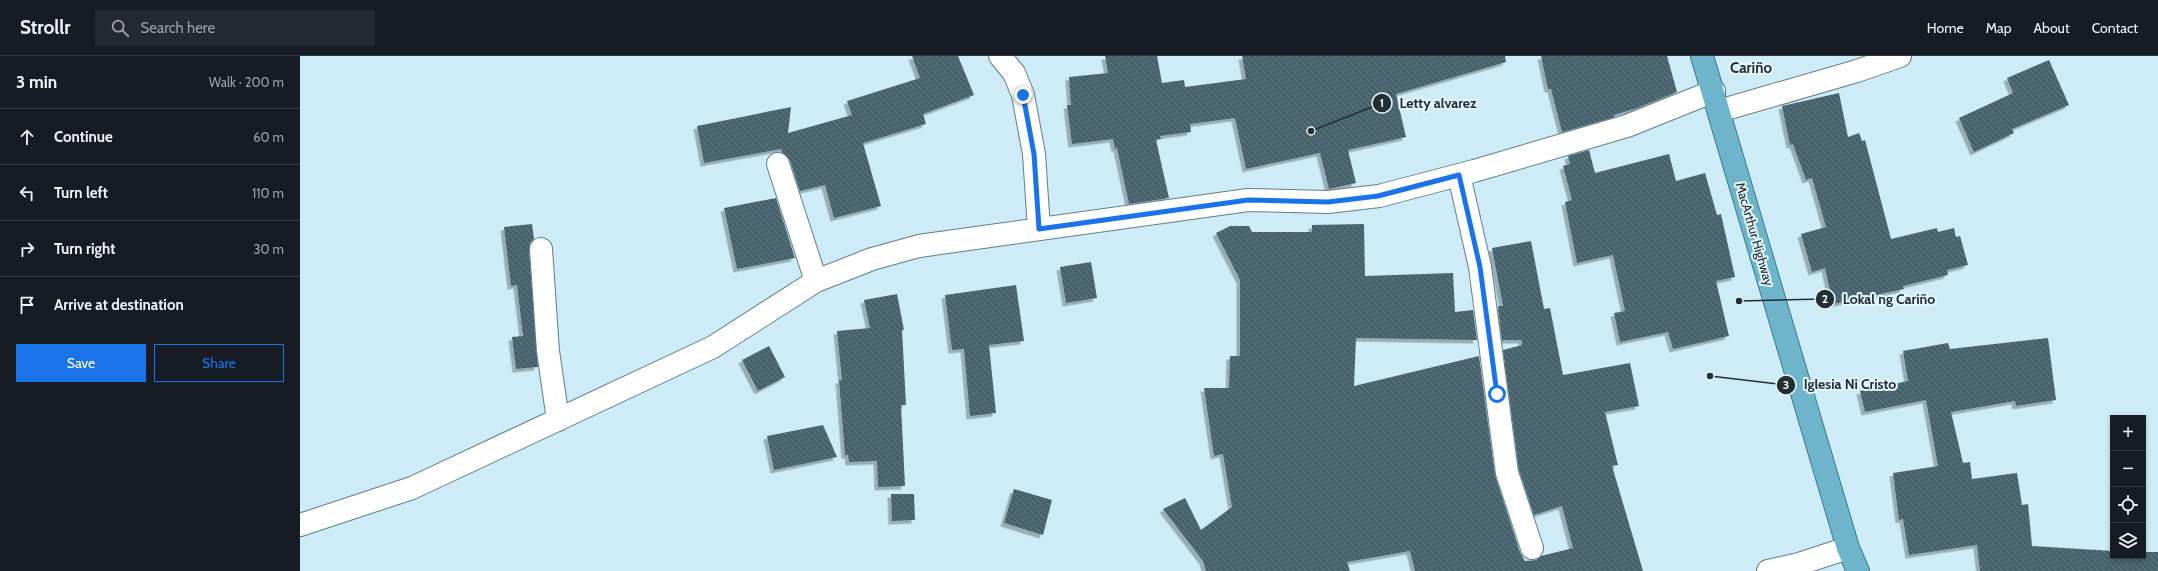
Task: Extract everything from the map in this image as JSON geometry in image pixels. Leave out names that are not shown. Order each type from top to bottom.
[{"type":"highway","name":"MacArthur Highway","points":[[1702,56],[1848,548],[1858,571]]},
{"type":"street","points":[[1000,56],[1014,73],[1023,95],[1034,154],[1039,229]]},
{"type":"street","points":[[300,525],[412,488],[713,347],[816,281],[872,259],[919,246],[1248,200],[1328,202],[1378,196],[1459,175],[1716,101],[1858,71],[1900,56]]},
{"type":"street","points":[[778,164],[816,281]]},
{"type":"street","points":[[1459,175],[1480,267],[1507,473],[1532,548]]},
{"type":"street","points":[[540,249],[548,351],[558,420]]},
{"type":"street","points":[[1768,571],[1799,564],[1848,548]]},
{"type":"building","points":[[912,56],[958,56],[974,95],[923,114],[926,124],[863,143],[881,206],[834,218],[825,185],[800,191],[790,160],[781,149],[704,163],[697,126],[791,107],[788,133],[852,115],[847,101],[920,78]]},
{"type":"building","points":[[1105,56],[1157,56],[1162,83],[1184,80],[1185,87],[1246,79],[1242,56],[1505,56],[1506,62],[1396,94],[1406,137],[1348,150],[1356,183],[1329,189],[1320,153],[1246,169],[1235,118],[1190,124],[1191,132],[1160,136],[1161,139],[1156,140],[1169,198],[1129,204],[1117,148],[1115,149],[1113,139],[1072,144],[1067,105],[1071,105],[1069,77],[1108,73]]},
{"type":"building","points":[[1541,56],[1667,56],[1677,92],[1637,108],[1614,115],[1615,117],[1562,132],[1551,89],[1548,89]]},
{"type":"building","points":[[2049,60],[2069,105],[2012,129],[2014,133],[1974,152],[1959,118],[2013,93],[2007,78]]},
{"type":"building","points":[[1839,93],[1848,137],[1859,133],[1862,141],[1865,140],[1891,239],[1937,228],[1938,232],[1954,228],[1956,237],[1960,236],[1968,265],[1947,270],[1948,275],[1903,286],[1904,289],[1833,304],[1825,268],[1812,272],[1801,234],[1826,227],[1812,178],[1806,180],[1793,144],[1790,145],[1782,106]]},
{"type":"building","points":[[1589,150],[1595,173],[1669,154],[1676,181],[1705,173],[1717,215],[1721,214],[1735,277],[1716,281],[1729,336],[1673,349],[1668,332],[1620,342],[1614,313],[1625,311],[1613,255],[1577,263],[1565,202],[1572,200],[1563,166],[1570,164],[1568,156]]},
{"type":"building","points":[[776,198],[795,258],[737,269],[724,208]]},
{"type":"building","points":[[532,224],[534,239],[530,243],[529,250],[538,367],[516,369],[512,337],[523,336],[517,285],[511,286],[504,227]]},
{"type":"building","points":[[1364,224],[1365,276],[1453,273],[1455,312],[1473,310],[1477,340],[1356,338],[1354,386],[1479,356],[1495,475],[1520,552],[1525,561],[1536,560],[1541,556],[1573,548],[1562,506],[1534,515],[1519,470],[1503,350],[1522,345],[1522,340],[1502,340],[1498,306],[1503,306],[1492,248],[1531,241],[1544,309],[1550,308],[1563,375],[1630,363],[1639,406],[1605,412],[1618,465],[1612,466],[1643,571],[1415,571],[1410,551],[1347,562],[1350,571],[1206,571],[1203,561],[1163,509],[1185,498],[1201,530],[1232,507],[1223,454],[1214,456],[1204,388],[1229,388],[1230,356],[1240,356],[1240,280],[1216,233],[1230,226],[1249,226],[1252,232],[1312,232],[1312,225]]},
{"type":"building","points":[[1091,262],[1097,298],[1066,303],[1060,267]]},
{"type":"building","points":[[1016,285],[1024,341],[989,345],[996,413],[970,416],[964,349],[952,350],[945,295]]},
{"type":"building","points":[[897,294],[904,330],[902,330],[906,405],[901,405],[905,486],[878,487],[877,461],[849,462],[848,455],[845,455],[839,380],[842,380],[837,331],[870,328],[864,300]]},
{"type":"building","points":[[2048,338],[2056,400],[2016,406],[2015,401],[1951,412],[1963,463],[1970,462],[1972,479],[2017,473],[2022,505],[2028,504],[2032,546],[2110,551],[2110,559],[2146,559],[2146,552],[2158,552],[2158,571],[1980,571],[1977,545],[1909,555],[1903,519],[1899,520],[1893,473],[1938,466],[1926,400],[1865,412],[1860,391],[1908,381],[1903,351],[1948,343],[1950,349]]},
{"type":"building","points":[[769,346],[785,377],[758,391],[742,360]]},
{"type":"building","points":[[823,425],[837,457],[774,470],[767,436]]},
{"type":"building","points":[[1014,489],[1052,500],[1043,535],[1004,523]]},
{"type":"building","points":[[891,494],[914,494],[915,520],[892,521]]},
{"type":"place","name":"Letty alvarez","points":[[1311,131]]},
{"type":"place","name":"Lokal ng Cariño","points":[[1739,301]]},
{"type":"place","name":"Iglesia Ni Cristo","points":[[1710,376]]},
{"type":"district","name":"Cariño","points":[[1751,68]]},
{"type":"route","points":[[1023,95],[1034,154],[1039,229],[1248,200],[1328,202],[1378,196],[1459,175],[1480,267],[1497,394]]}]
